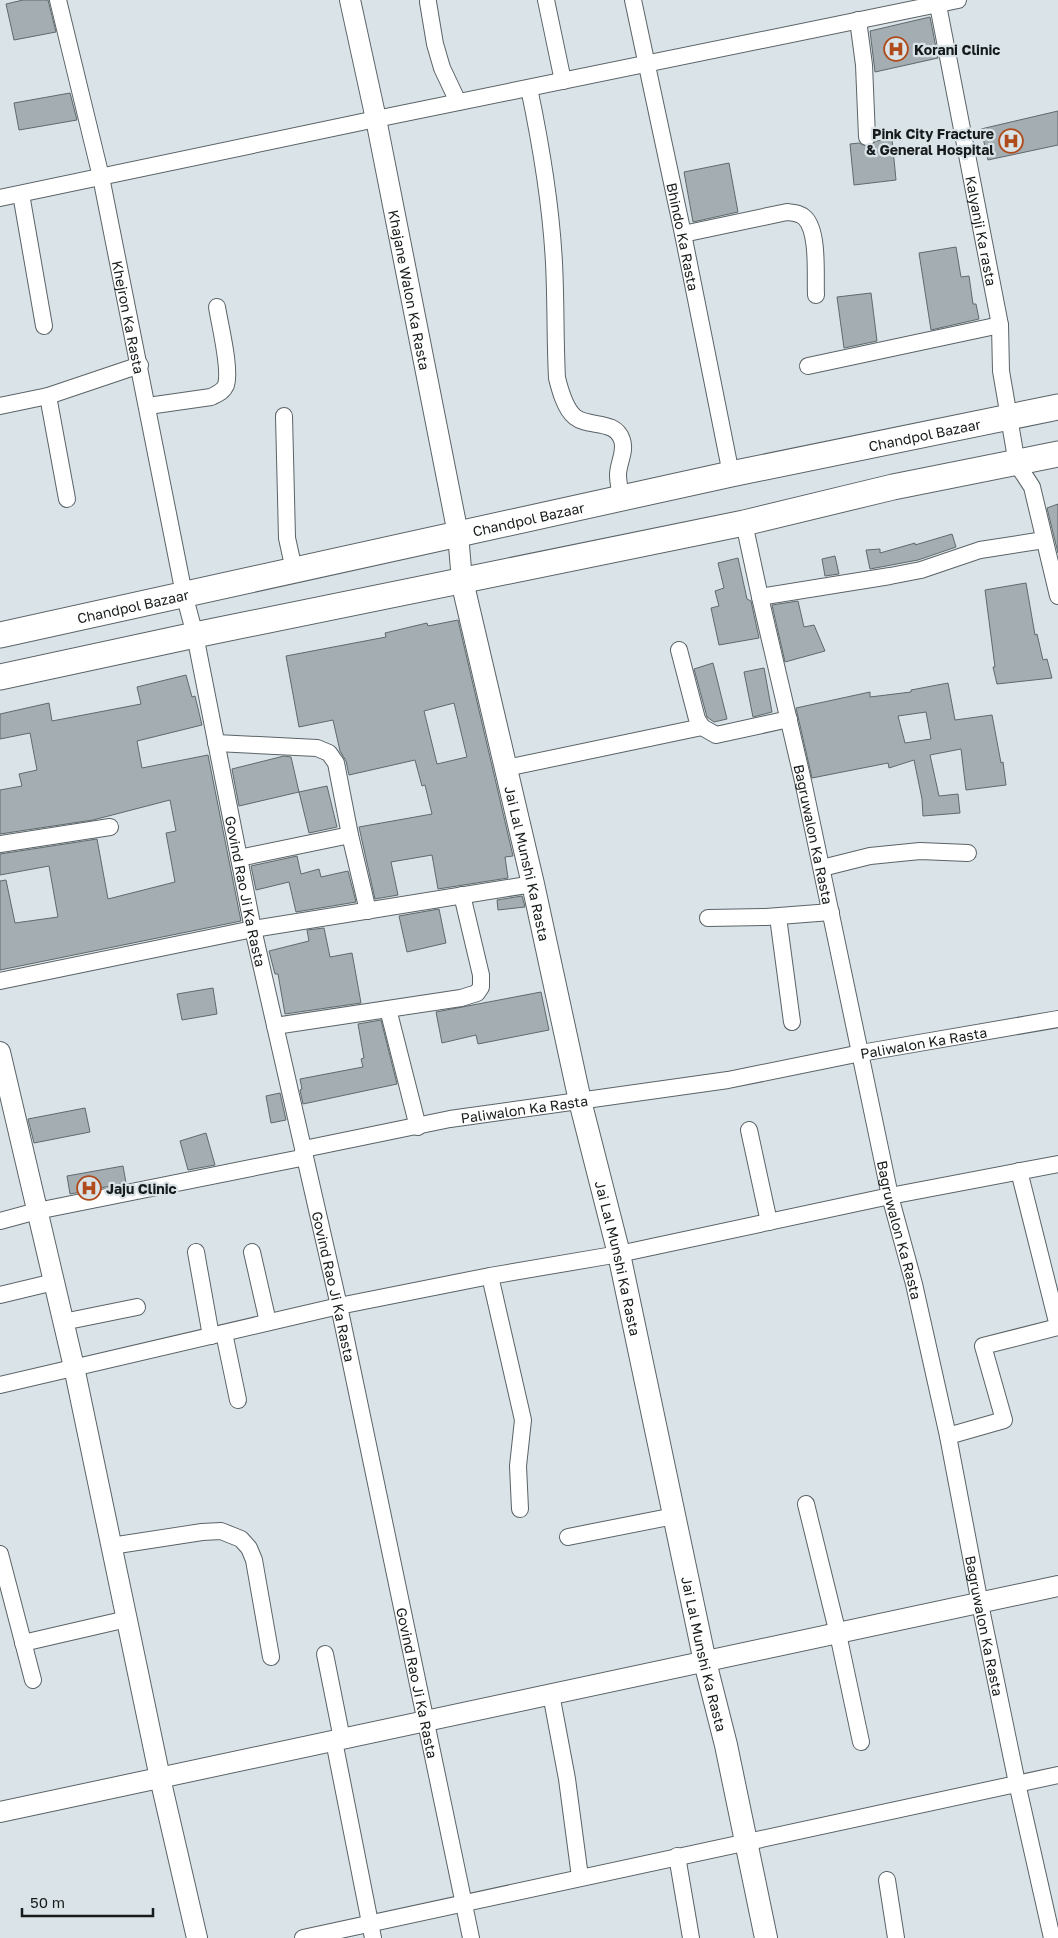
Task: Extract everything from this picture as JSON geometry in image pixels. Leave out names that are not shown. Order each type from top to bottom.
[{"type":"main road","name":"Chandpol Bazaar","points":[[0,635],[731,474],[1058,407]]},
{"type":"main road","points":[[0,677],[195,635],[744,523],[893,487],[1017,464],[1058,454]]},
{"type":"main road","name":"Jai Lal Munshi Ka Rasta","points":[[462,581],[533,884],[580,1101],[619,1254],[705,1662],[726,1745],[766,1938]]},
{"type":"street","name":"Khejron Ka Rasta","points":[[58,0],[101,177],[140,365],[184,594],[195,635]]},
{"type":"street","name":"Khajane Walon Ka Rasta","points":[[350,0],[376,119],[458,534],[462,581]]},
{"type":"street","points":[[546,0],[562,81]]},
{"type":"street","name":"Bhindo Ka Rasta","points":[[633,0],[683,234],[731,474]]},
{"type":"street","points":[[0,198],[938,2],[958,0]]},
{"type":"street","points":[[428,2],[435,44],[442,68],[458,102]]},
{"type":"street","name":"Kalyanji Ka rasta","points":[[938,2],[1000,325],[1001,371],[1017,464]]},
{"type":"street","points":[[858,20],[864,65],[867,137]]},
{"type":"street","points":[[529,88],[537,127],[551,224],[554,262],[557,378],[560,393],[574,416],[585,422],[609,426],[618,432],[624,450],[618,475],[621,498]]},
{"type":"street","points":[[21,194],[44,326]]},
{"type":"street","points":[[683,234],[787,212],[799,214],[806,219],[814,236],[816,295]]},
{"type":"street","points":[[148,406],[211,397],[225,387],[228,374],[218,307]]},
{"type":"street","points":[[808,366],[1000,325]]},
{"type":"street","points":[[0,406],[48,396],[140,365]]},
{"type":"street","points":[[48,396],[67,499]]},
{"type":"street","points":[[284,416],[287,538],[294,570]]},
{"type":"street","points":[[1017,464],[1032,487],[1044,540],[1054,559],[1058,595]]},
{"type":"street","name":"Bagruwalon Ka Rasta","points":[[744,523],[822,868],[890,1196],[914,1284],[948,1436],[1017,1783],[1052,1938]]},
{"type":"street","points":[[760,596],[921,570],[980,550],[1044,540]]},
{"type":"street","name":"Govind Rao Ji Ka Rasta","points":[[195,635],[253,929],[339,1306],[471,1938]]},
{"type":"street","points":[[679,650],[697,719],[702,727],[716,735],[789,719]]},
{"type":"street","points":[[506,768],[702,727]]},
{"type":"street","points":[[216,743],[317,748],[329,753],[336,763],[350,835],[368,911]]},
{"type":"street","points":[[0,844],[110,827]]},
{"type":"street","points":[[239,858],[350,835]]},
{"type":"street","points":[[822,868],[878,855],[920,851],[968,853]]},
{"type":"street","points":[[0,981],[253,929],[533,884]]},
{"type":"street","points":[[275,1026],[461,998],[477,993],[481,987],[481,975],[462,895]]},
{"type":"street","points":[[708,918],[778,917],[831,912]]},
{"type":"street","points":[[778,917],[792,1022]]},
{"type":"street","points":[[388,1009],[418,1127]]},
{"type":"street","name":"Paliwalon Ka Rasta","points":[[0,1221],[37,1211],[301,1158],[304,1149],[450,1119],[728,1080],[861,1052],[1058,1019]]},
{"type":"street","points":[[0,1052],[74,1367],[160,1778],[197,1938]]},
{"type":"street","points":[[749,1130],[768,1222]]},
{"type":"street","points":[[0,1385],[339,1306],[490,1276],[619,1254],[890,1196],[1058,1164]]},
{"type":"street","points":[[948,1436],[1004,1420],[983,1346],[1058,1326],[1019,1171]]},
{"type":"street","points":[[196,1252],[238,1400]]},
{"type":"street","points":[[252,1252],[268,1322]]},
{"type":"street","points":[[490,1276],[523,1420],[518,1466],[520,1509]]},
{"type":"street","points":[[0,1294],[54,1282]]},
{"type":"street","points":[[63,1322],[137,1307]]},
{"type":"street","points":[[806,1504],[862,1742]]},
{"type":"street","points":[[568,1538],[674,1516]]},
{"type":"street","points":[[111,1546],[202,1532],[222,1531],[241,1539],[249,1548],[254,1560],[271,1657]]},
{"type":"street","points":[[0,1554],[33,1680]]},
{"type":"street","points":[[0,1812],[1058,1586]]},
{"type":"street","points":[[23,1643],[127,1619]]},
{"type":"street","points":[[325,1654],[338,1740],[372,1931]]},
{"type":"street","points":[[550,1694],[567,1779],[580,1877]]},
{"type":"street","points":[[303,1938],[372,1931],[464,1904],[580,1877],[1058,1775]]},
{"type":"street","points":[[677,1856],[692,1938]]},
{"type":"street","points":[[888,1880],[896,1938]]},
{"type":"building","points":[[23,0],[48,0],[56,32],[14,40],[6,4]]},
{"type":"building","points":[[930,17],[938,58],[875,72],[870,31]]},
{"type":"building","points":[[70,93],[77,120],[19,130],[14,103]]},
{"type":"building","points":[[1058,111],[1058,145],[988,160],[981,129]]},
{"type":"building","points":[[892,139],[896,180],[854,185],[850,144],[859,143],[868,147],[876,141]]},
{"type":"building","points":[[729,163],[738,212],[693,222],[684,172]]},
{"type":"building","points":[[956,247],[961,277],[969,276],[973,304],[976,304],[979,319],[931,330],[919,253]]},
{"type":"building","points":[[871,293],[877,341],[844,348],[837,297]]},
{"type":"building","points":[[1058,504],[1058,553],[1047,508]]},
{"type":"building","points":[[952,534],[956,547],[918,560],[870,569],[866,550],[880,549],[880,553]]},
{"type":"building","points":[[835,556],[839,574],[825,576],[822,559]]},
{"type":"building","points":[[738,558],[747,599],[751,601],[759,638],[719,645],[711,608],[719,606],[715,591],[724,588],[718,563]]},
{"type":"building","points":[[1026,583],[1035,635],[1037,634],[1043,660],[1047,659],[1052,678],[997,684],[993,667],[995,667],[985,590]]},
{"type":"building","points":[[798,601],[804,627],[814,625],[825,651],[785,662],[772,605]]},
{"type":"building","points":[[458,620],[513,856],[505,857],[508,878],[438,889],[432,855],[391,862],[398,895],[375,899],[359,827],[432,814],[425,785],[422,786],[415,760],[349,775],[346,761],[340,751],[333,720],[299,727],[286,656],[386,637],[385,633],[427,623],[428,626]],"holes":[[[454,703],[467,757],[437,764],[424,711]]]},
{"type":"building","points":[[713,663],[727,719],[714,722],[707,717],[694,669]]},
{"type":"building","points":[[764,668],[772,712],[753,717],[744,672]]},
{"type":"building","points":[[186,675],[192,697],[195,696],[202,725],[137,741],[142,768],[208,755],[241,921],[0,970],[0,881],[6,880],[15,923],[58,917],[49,866],[0,875],[0,854],[97,839],[108,899],[175,882],[166,833],[176,831],[170,800],[93,820],[0,834],[0,790],[22,786],[19,774],[37,770],[30,733],[0,739],[0,714],[49,703],[52,721],[141,704],[137,687]]},
{"type":"building","points":[[948,683],[955,720],[992,715],[1001,763],[1003,762],[1006,785],[966,790],[961,749],[930,755],[939,796],[958,794],[960,813],[923,816],[922,799],[914,760],[889,768],[888,763],[812,778],[796,708],[870,692],[870,697],[911,692],[911,690]],"holes":[[[926,712],[931,739],[905,743],[898,716]]]},
{"type":"building","points":[[284,756],[291,757],[299,792],[239,806],[232,769]]},
{"type":"building","points":[[327,786],[337,827],[309,833],[299,792]]},
{"type":"building","points":[[297,856],[301,874],[319,869],[321,877],[348,871],[356,902],[296,912],[289,882],[256,890],[251,866]]},
{"type":"building","points":[[522,896],[525,907],[498,910],[497,900]]},
{"type":"building","points":[[439,909],[446,943],[407,952],[399,916]]},
{"type":"building","points":[[324,928],[330,957],[352,953],[361,1003],[285,1014],[278,974],[275,974],[269,951],[309,941],[307,930]]},
{"type":"building","points":[[213,988],[217,1014],[182,1020],[177,994]]},
{"type":"building","points":[[541,992],[549,1030],[478,1044],[476,1035],[442,1043],[436,1012]]},
{"type":"building","points":[[381,1020],[397,1084],[303,1104],[300,1079],[363,1067],[361,1059],[364,1058],[358,1024]]},
{"type":"building","points":[[280,1093],[286,1120],[271,1123],[266,1096]]},
{"type":"building","points":[[85,1108],[90,1132],[34,1143],[28,1119]]},
{"type":"building","points":[[206,1133],[215,1165],[188,1170],[180,1141]]},
{"type":"building","points":[[123,1166],[126,1183],[70,1194],[67,1176]]},
{"type":"place","name":"Korani Clinic","points":[[896,49]]},
{"type":"place","name":"Pink City Fracture & General Hospital","points":[[1011,141]]},
{"type":"place","name":"Jaju Clinic","points":[[89,1188]]}]
